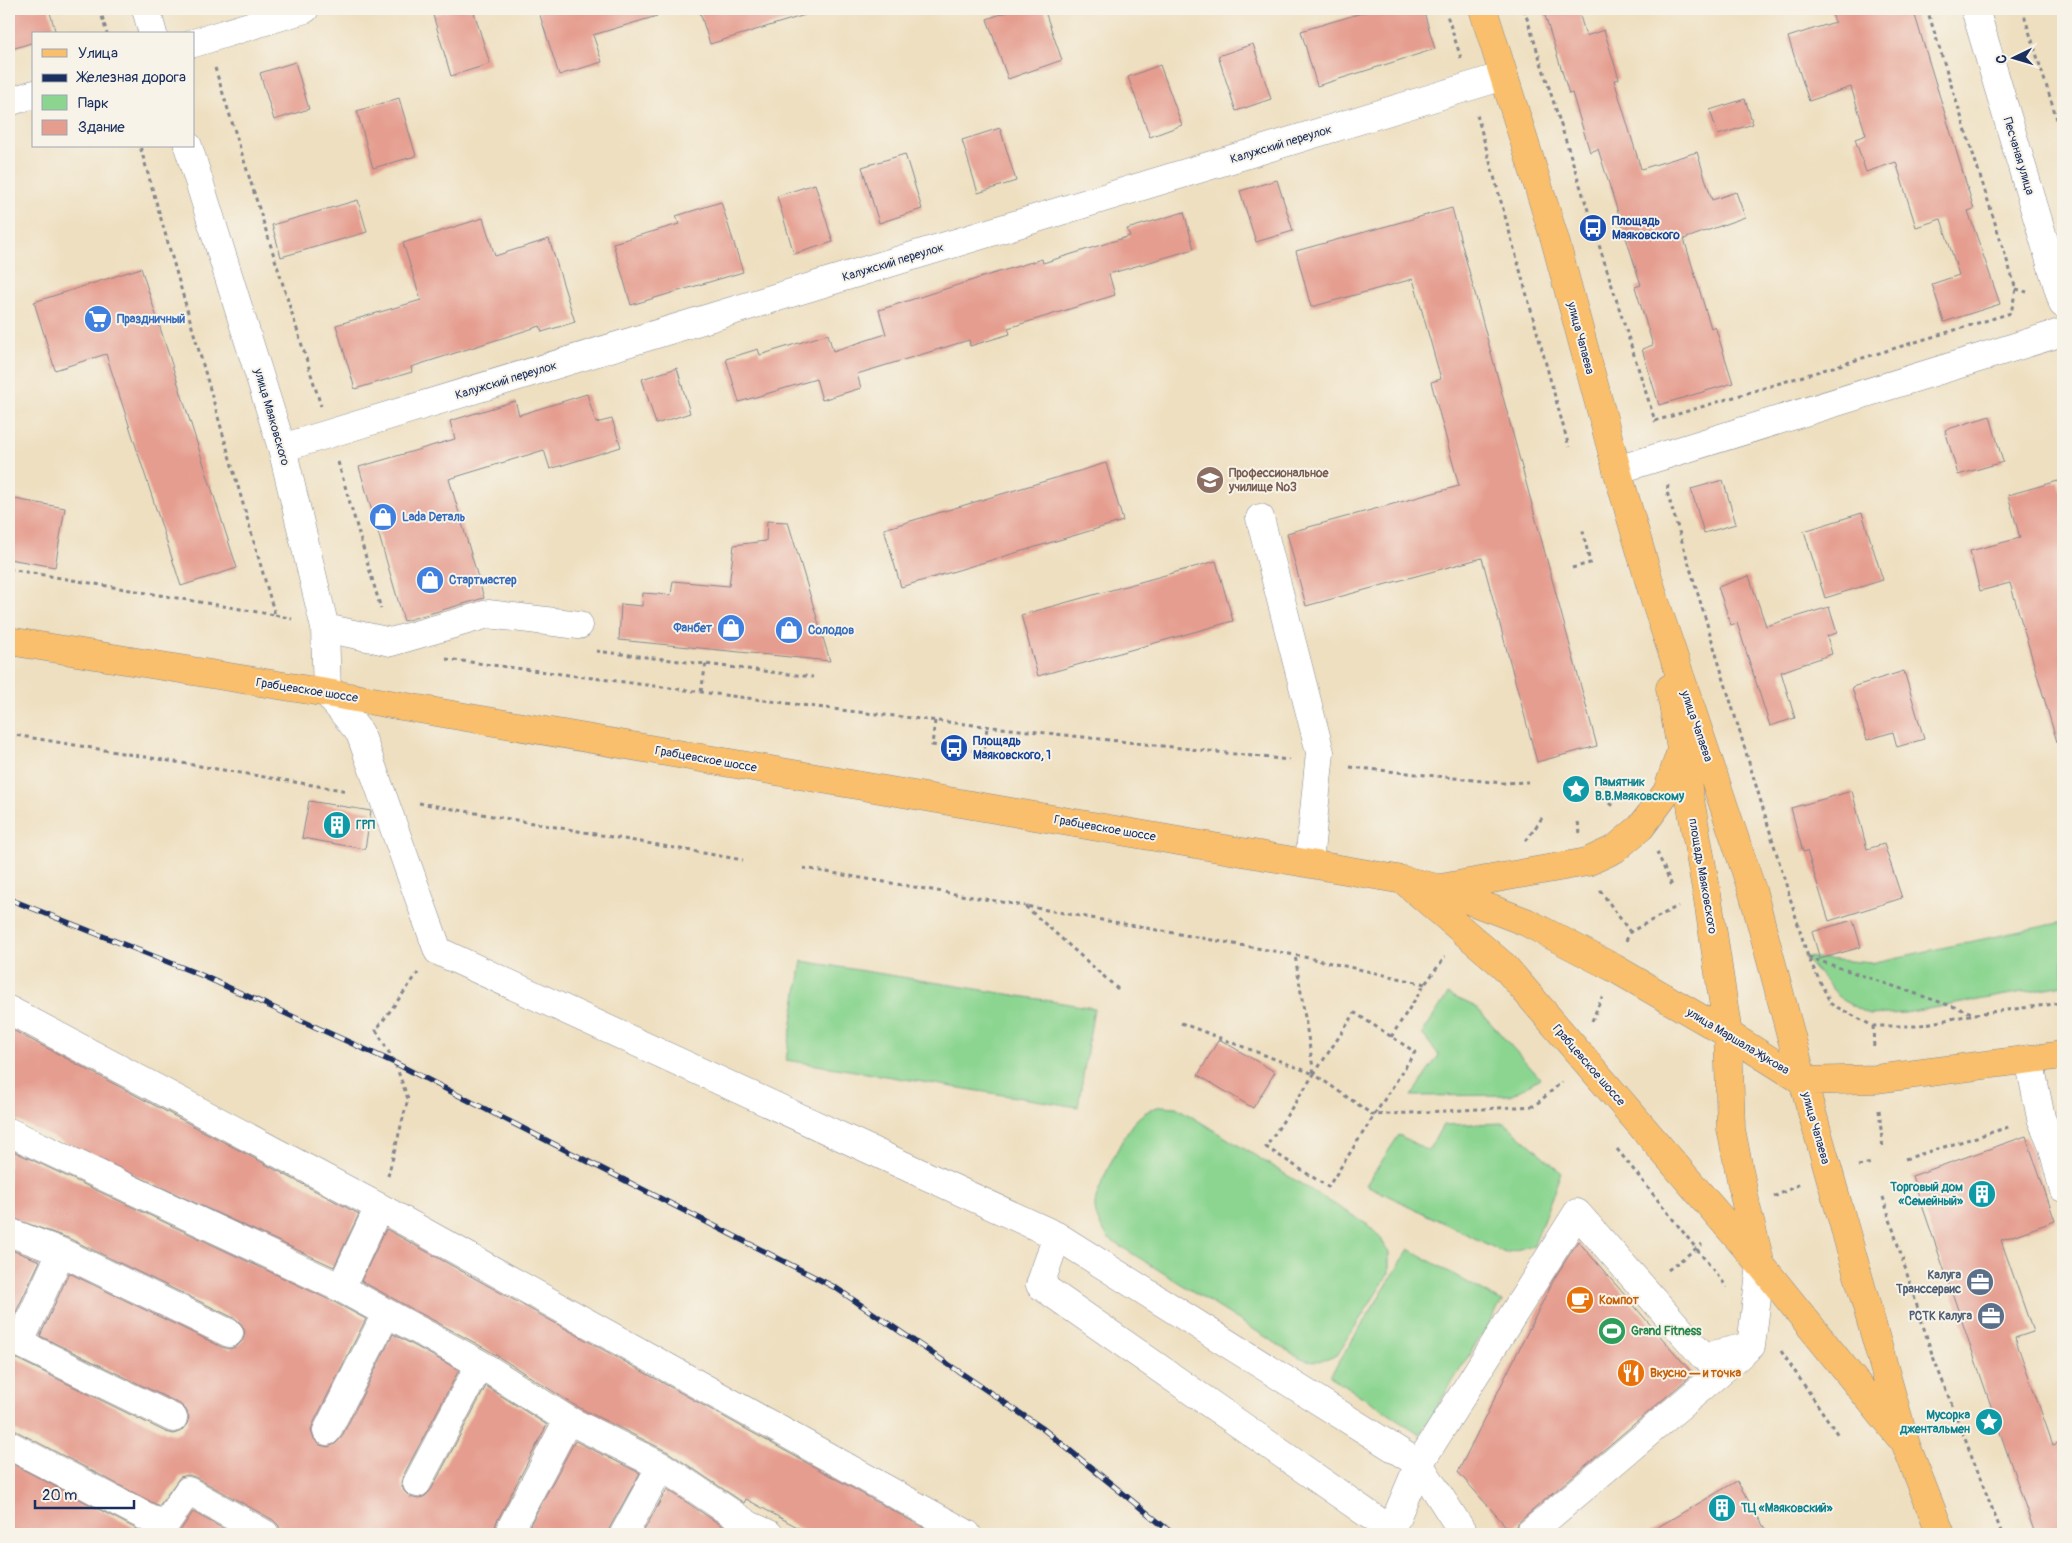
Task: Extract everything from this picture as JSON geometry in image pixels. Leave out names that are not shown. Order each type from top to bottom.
[{"type":"main road","name":"улица Чапаева","points":[[1483,9],[1555,240],[1617,470],[1655,600],[1753,893],[1828,1172],[1906,1444]]},
{"type":"main road","name":"площадь Маяковского","points":[[1655,600],[1708,900],[1728,1034],[1736,1217],[1761,1265]]},
{"type":"main road","name":"Грабцевское шоссе","points":[[9,641],[327,693],[1308,862],[1437,888]]},
{"type":"main road","points":[[1437,888],[1587,862],[1615,849],[1641,827],[1667,792],[1681,752]]},
{"type":"main road","name":"Грабцевское шоссе","points":[[1403,880],[1504,966],[1736,1217]]},
{"type":"main road","name":"улица Маршала Жукова","points":[[1437,888],[1526,922],[1614,968],[1728,1034],[1803,1081],[1876,1079],[2063,1055]]},
{"type":"main road","points":[[1761,1265],[1906,1444],[1942,1534]]},
{"type":"street","points":[[146,9],[152,32]]},
{"type":"street","points":[[200,41],[305,9]]},
{"type":"street","name":"Песчаная улица","points":[[1975,9],[2063,304]]},
{"type":"street","name":"Калужский переулок","points":[[282,448],[1504,76]]},
{"type":"street","points":[[9,102],[32,95]]},
{"type":"street","name":"улица Маяковского","points":[[189,148],[282,448],[325,628],[327,693]]},
{"type":"street","points":[[1617,470],[2063,332]]},
{"type":"street","points":[[1260,518],[1320,752],[1308,862]]},
{"type":"street","points":[[325,628],[391,642],[488,614],[579,625]]},
{"type":"street","points":[[327,693],[360,733],[438,950],[1057,1236],[1419,1464],[1464,1534]]},
{"type":"street","points":[[9,1010],[380,1207],[967,1534]]},
{"type":"street","points":[[2029,1059],[2041,1118],[2052,1144],[2063,1188]]},
{"type":"street","points":[[9,1132],[341,1288],[480,1364],[568,1420],[661,1466],[753,1531]]},
{"type":"street","points":[[341,1288],[380,1207]]},
{"type":"street","points":[[1057,1236],[1040,1285],[1390,1530],[1419,1464],[1577,1213],[1704,1357],[1751,1346]]},
{"type":"street","points":[[9,1232],[61,1252],[229,1333]]},
{"type":"street","points":[[61,1252],[14,1340],[173,1418]]},
{"type":"street","points":[[1529,1534],[1751,1346],[1761,1265]]},
{"type":"street","points":[[327,1431],[386,1314]]},
{"type":"street","points":[[417,1483],[480,1364]]},
{"type":"street","points":[[510,1530],[568,1420]]},
{"type":"street","points":[[9,1445],[163,1530],[188,1491],[265,1534]]},
{"type":"street","points":[[624,1534],[661,1466]]},
{"type":"path","points":[[100,9],[106,32]]},
{"type":"path","points":[[1445,9],[1470,87],[1569,447]]},
{"type":"path","points":[[1524,9],[1655,422],[2011,313],[2016,289],[1928,9]]},
{"type":"path","points":[[2022,9],[2063,138]]},
{"type":"path","points":[[200,41],[329,433],[391,642]]},
{"type":"path","points":[[9,569],[276,615],[141,148]]},
{"type":"path","points":[[1667,492],[1808,957],[1831,1004],[1873,1026],[1916,1026],[1975,1014],[2063,1003]]},
{"type":"path","points":[[1572,568],[1590,563],[1582,527]]},
{"type":"path","points":[[614,653],[706,662],[813,677]]},
{"type":"path","points":[[441,659],[987,727],[1502,783],[1528,782]]},
{"type":"path","points":[[701,692],[706,662]]},
{"type":"path","points":[[935,721],[932,745],[984,752],[987,727]]},
{"type":"path","points":[[802,868],[1295,955],[1425,984]]},
{"type":"path","points":[[1025,906],[1118,989]]},
{"type":"path","points":[[380,1207],[408,1099],[395,1063],[376,1030],[412,980],[438,950]]},
{"type":"path","points":[[1295,955],[1314,1074]]},
{"type":"path","points":[[1391,1037],[1444,956]]},
{"type":"path","points":[[1808,957],[1975,1014]]},
{"type":"path","points":[[1355,1013],[1415,1052],[1328,1187],[1266,1147],[1314,1074],[1355,1013]]},
{"type":"path","points":[[1181,1023],[1314,1074],[1373,1115],[1534,1106],[1562,1082],[1568,1090]]},
{"type":"path","points":[[1905,1159],[2041,1118]]},
{"type":"path","points":[[1616,1147],[1780,1350],[1838,1435]]},
{"type":"path","points":[[1697,1248],[1736,1217],[1828,1172],[1872,1163]]},
{"type":"path","points":[[1883,1197],[1932,1354],[2002,1534]]},
{"type":"green space","points":[[2063,922],[2063,985],[1905,1013],[1869,1015],[1842,1000],[1804,957],[1871,963]]},
{"type":"green space","points":[[802,961],[1094,1008],[1078,1107],[786,1060]]},
{"type":"green space","points":[[1448,994],[1476,1007],[1540,1078],[1512,1095],[1411,1096],[1439,1055],[1422,1034]]},
{"type":"green space","points":[[1161,1106],[1176,1107],[1368,1225],[1380,1237],[1389,1253],[1389,1273],[1338,1354],[1321,1361],[1301,1359],[1109,1239],[1099,1223],[1095,1204],[1105,1174],[1130,1127],[1144,1114]]},
{"type":"green space","points":[[1505,1123],[1561,1172],[1534,1245],[1505,1253],[1366,1185],[1399,1135],[1428,1151],[1443,1125]]},
{"type":"green space","points":[[1409,1249],[1502,1302],[1420,1434],[1330,1376]]},
{"type":"building","points":[[9,9],[49,9],[55,32],[32,32],[32,43],[9,50]]},
{"type":"building","points":[[455,9],[473,9],[490,64],[451,76],[433,15]]},
{"type":"building","points":[[538,9],[656,9],[657,16],[593,35],[602,62],[559,75]]},
{"type":"building","points":[[699,9],[804,9],[805,15],[710,44]]},
{"type":"building","points":[[1015,9],[1044,9],[1062,60],[1008,79],[987,19]]},
{"type":"building","points":[[1375,9],[1423,9],[1435,49],[1317,86],[1301,31]]},
{"type":"building","points":[[1543,9],[1578,9],[1586,36],[1604,30],[1619,79],[1614,80],[1641,169],[1697,152],[1712,200],[1736,192],[1745,217],[1684,239],[1711,328],[1715,326],[1733,383],[1659,405],[1642,349],[1653,345],[1635,287],[1641,285],[1598,149],[1590,152],[1572,93],[1569,94]]},
{"type":"building","points":[[1830,9],[1913,9],[1974,209],[1968,211],[2000,304],[1944,322],[1932,284],[1959,275],[1941,219],[1916,227],[1896,162],[1866,172],[1855,139],[1866,135],[1851,87],[1809,101],[1788,37],[1835,22]]},
{"type":"building","points":[[1253,44],[1271,99],[1236,111],[1218,56]]},
{"type":"building","points":[[295,62],[309,109],[274,120],[260,73]]},
{"type":"building","points":[[1160,65],[1182,125],[1150,137],[1128,77]]},
{"type":"building","points":[[399,98],[416,156],[373,168],[357,111]]},
{"type":"building","points":[[1745,99],[1753,124],[1718,135],[1710,110]]},
{"type":"building","points":[[1000,128],[1016,181],[978,193],[962,140]]},
{"type":"building","points":[[905,154],[922,209],[879,223],[862,167]]},
{"type":"building","points":[[1277,180],[1293,231],[1256,242],[1240,191]]},
{"type":"building","points":[[815,184],[833,242],[794,254],[777,196]]},
{"type":"building","points":[[358,200],[367,232],[281,257],[272,225]]},
{"type":"building","points":[[721,202],[743,272],[631,305],[613,243],[679,224],[676,216]]},
{"type":"building","points":[[1452,208],[1597,746],[1537,762],[1482,558],[1306,606],[1287,533],[1459,486],[1431,382],[1441,379],[1413,279],[1311,307],[1296,251]]},
{"type":"building","points":[[1184,212],[1194,249],[1109,274],[1115,295],[1008,328],[1010,334],[970,346],[969,340],[857,374],[861,388],[822,400],[816,379],[739,402],[726,359],[758,349],[760,355],[828,334],[833,351],[886,334],[879,310],[1042,259],[1043,263],[1130,236],[1127,229]]},
{"type":"building","points":[[483,218],[495,256],[549,239],[575,322],[542,332],[540,326],[411,367],[412,372],[355,389],[336,325],[421,300],[403,243]]},
{"type":"building","points":[[141,268],[237,568],[181,586],[106,354],[55,370],[34,302]]},
{"type":"building","points":[[677,368],[690,413],[656,424],[642,379]]},
{"type":"building","points":[[587,394],[596,423],[612,419],[621,447],[550,469],[544,450],[449,479],[484,598],[404,621],[359,467],[455,439],[450,421],[515,401],[519,415]]},
{"type":"building","points":[[1990,416],[2003,462],[1958,475],[1945,430]]},
{"type":"building","points":[[1106,463],[1123,521],[901,587],[884,529]]},
{"type":"building","points":[[1723,480],[1736,524],[1704,533],[1691,489]]},
{"type":"building","points":[[2058,481],[2063,499],[2063,741],[2057,742],[2010,583],[1980,591],[1970,551],[2020,538],[2008,495]]},
{"type":"building","points":[[9,498],[65,508],[55,567],[9,559]]},
{"type":"building","points":[[1862,513],[1883,580],[1825,598],[1804,531]]},
{"type":"building","points":[[767,521],[788,522],[830,661],[619,640],[621,604],[642,606],[643,593],[671,595],[673,581],[729,586],[734,545],[766,541]]},
{"type":"building","points":[[1216,561],[1233,621],[1038,676],[1021,615]]},
{"type":"building","points":[[1749,576],[1766,626],[1829,607],[1837,633],[1827,636],[1832,654],[1781,672],[1795,718],[1770,726],[1737,623],[1731,625],[1718,587]]},
{"type":"building","points":[[1904,671],[1924,739],[1897,747],[1893,732],[1867,740],[1852,687]]},
{"type":"building","points":[[1852,791],[1867,849],[1884,844],[1902,898],[1829,921],[1807,851],[1803,852],[1791,808]]},
{"type":"building","name":"ГРП","points":[[309,801],[371,811],[365,849],[302,838]]},
{"type":"building","points":[[1853,920],[1861,947],[1820,959],[1812,932]]},
{"type":"building","points":[[9,1028],[359,1214],[334,1267],[9,1117]]},
{"type":"building","points":[[1219,1039],[1275,1072],[1253,1108],[1198,1075]]},
{"type":"building","points":[[2026,1136],[2055,1221],[2001,1240],[2033,1332],[2015,1338],[2053,1445],[2063,1441],[2063,1534],[2035,1534],[1912,1176]]},
{"type":"building","points":[[9,1149],[334,1302],[366,1319],[313,1424],[311,1431],[314,1439],[320,1445],[328,1447],[335,1444],[341,1438],[393,1334],[459,1370],[403,1476],[401,1483],[404,1491],[410,1497],[418,1499],[425,1496],[431,1490],[486,1386],[547,1425],[496,1523],[495,1534],[281,1534],[279,1526],[273,1520],[195,1477],[188,1475],[180,1477],[159,1506],[9,1429],[9,1355],[166,1432],[174,1434],[181,1431],[187,1424],[189,1417],[186,1410],[180,1404],[40,1336],[69,1273],[222,1347],[230,1349],[237,1346],[243,1340],[245,1332],[242,1325],[236,1319],[68,1238],[9,1217]]},
{"type":"building","points":[[386,1229],[935,1534],[810,1534],[746,1499],[744,1503],[668,1452],[576,1406],[488,1350],[361,1281]]},
{"type":"building","points":[[1578,1241],[1693,1374],[1519,1522],[1511,1532],[1458,1472],[1554,1279]]},
{"type":"building","points":[[9,1249],[40,1261],[11,1323],[9,1323]]},
{"type":"building","points":[[575,1441],[640,1473],[608,1534],[525,1534]]},
{"type":"building","points":[[9,1462],[146,1534],[9,1534]]},
{"type":"building","name":"ТЦ «Маяковский»","points":[[1737,1481],[1768,1534],[1646,1534]]},
{"type":"building","points":[[667,1489],[728,1530],[725,1534],[642,1534]]},
{"type":"building","points":[[193,1512],[233,1534],[178,1534]]},
{"type":"railway","points":[[9,899],[201,975],[395,1063],[836,1288],[1042,1428],[1173,1534]]},
{"type":"place","name":"Площадь Маяковского","points":[[1593,228]]},
{"type":"place","name":"Праздничный","points":[[98,319]]},
{"type":"place","name":"Профессиональное училище №3","points":[[1210,480]]},
{"type":"place","name":"Lada Dеталь","points":[[383,517]]},
{"type":"place","name":"Стартмастер","points":[[430,580]]},
{"type":"place","name":"Фанбет","points":[[731,628]]},
{"type":"place","name":"Солодов","points":[[789,630]]},
{"type":"place","name":"Площадь Маяковского, 1","points":[[954,748]]},
{"type":"place","name":"Памятник В.В.Маяковскому","points":[[1576,789]]},
{"type":"place","name":"ГРП","points":[[337,825]]},
{"type":"place","name":"Торговый дом «Семейный»","points":[[1982,1194]]},
{"type":"place","name":"Калуга Транссервис","points":[[1980,1282]]},
{"type":"place","name":"Компот","points":[[1580,1300]]},
{"type":"place","name":"РСТК Калуга","points":[[1991,1316]]},
{"type":"place","name":"Grand Fitness","points":[[1612,1331]]},
{"type":"place","name":"Вкусно — и точка","points":[[1631,1373]]},
{"type":"place","name":"Мусорка джентальмен","points":[[1989,1422]]},
{"type":"place","name":"ТЦ «Маяковский»","points":[[1722,1508]]}]
